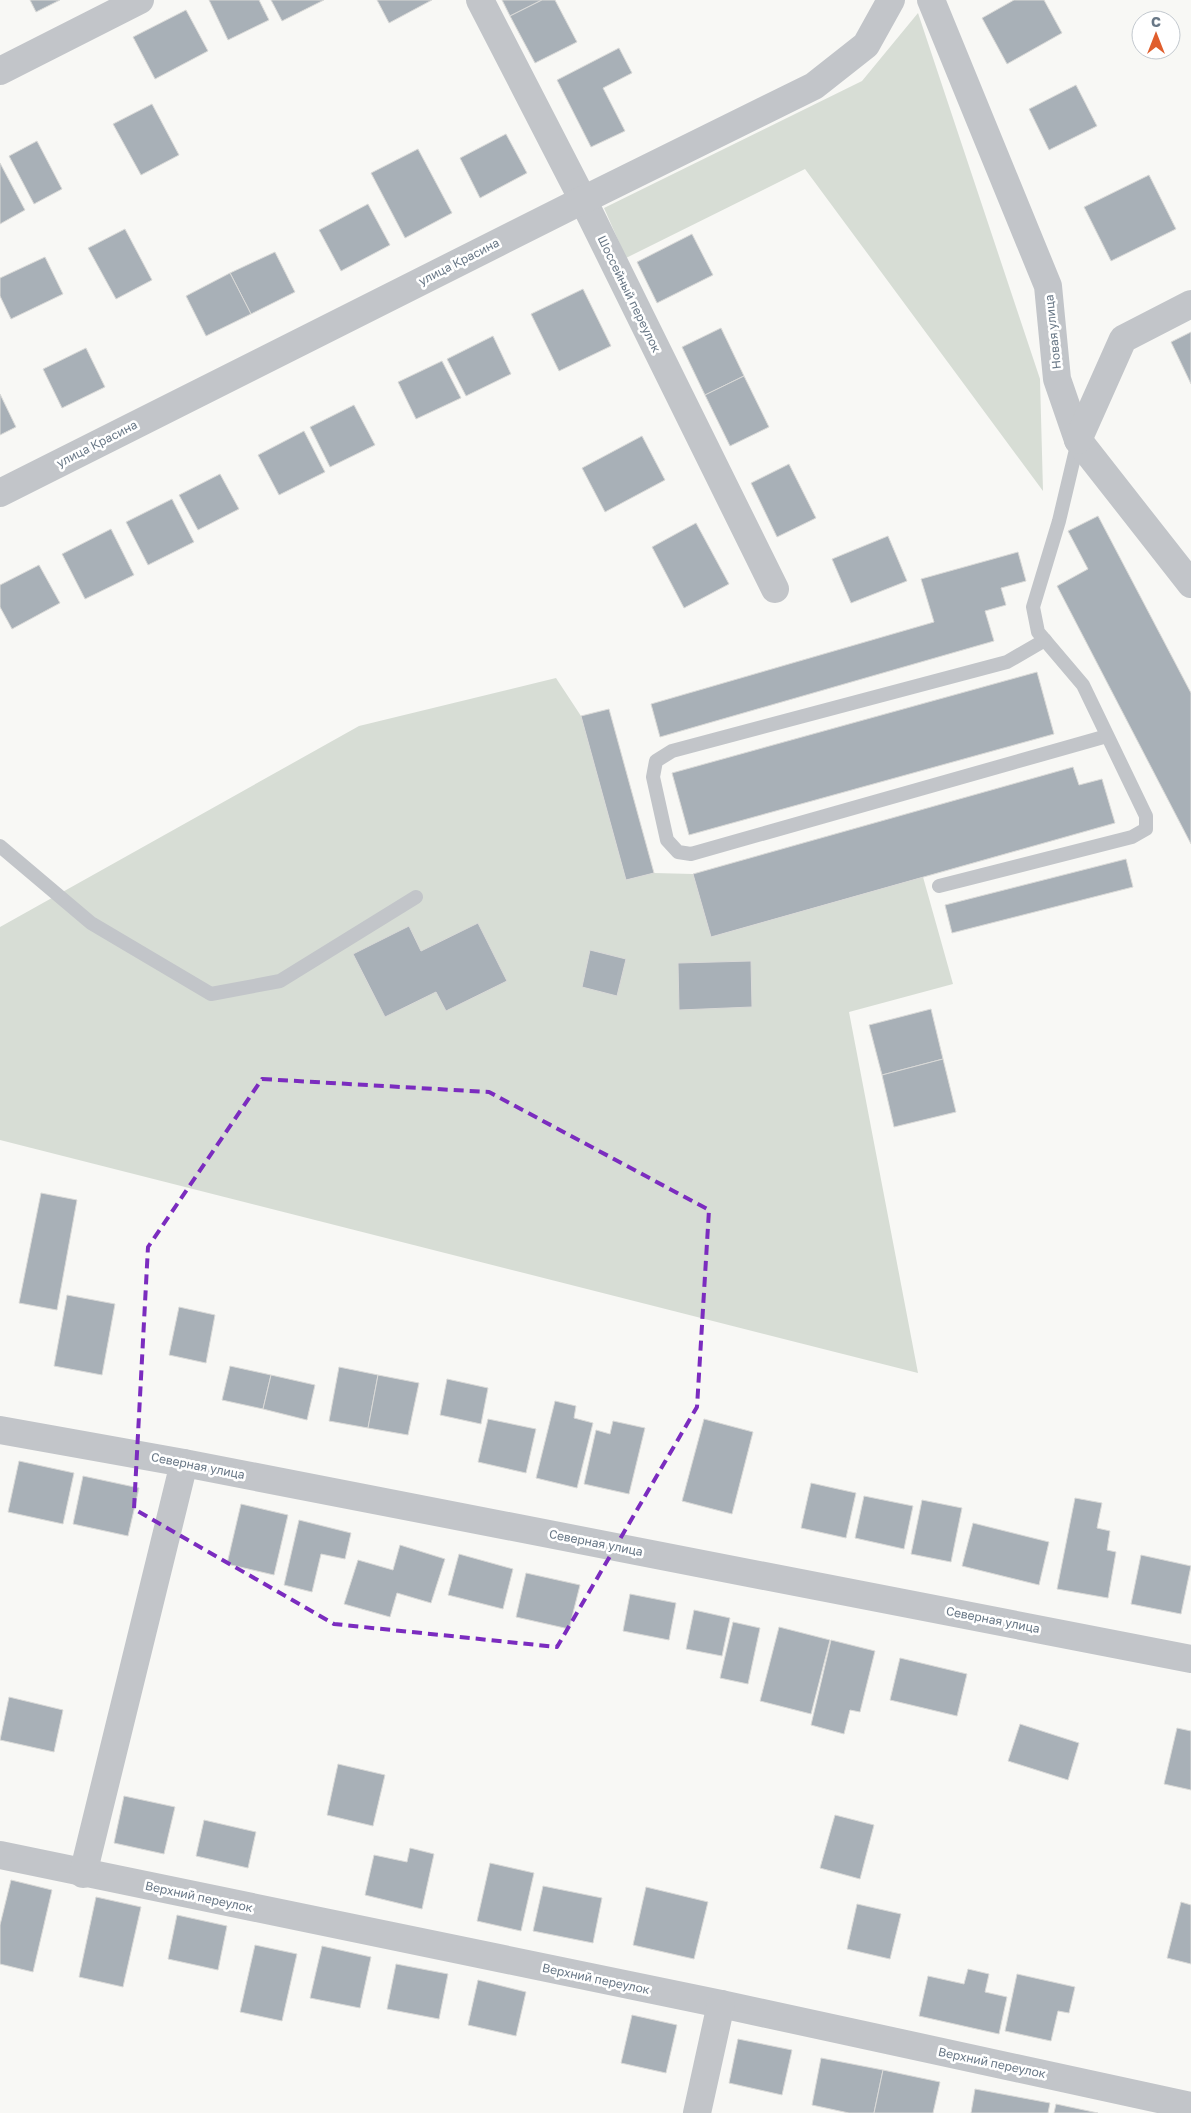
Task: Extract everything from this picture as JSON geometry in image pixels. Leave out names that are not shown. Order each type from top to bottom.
[{"type":"street","points":[[0,71],[140,0]]},
{"type":"street","name":"Шоссейный переулок","points":[[480,0],[583,200],[775,589]]},
{"type":"street","name":"улица Красина","points":[[0,493],[814,86],[866,45],[891,0]]},
{"type":"street","name":"Новая улица","points":[[931,0],[941,19],[1048,286],[1058,378],[1078,440],[1191,584]]},
{"type":"street","points":[[1078,440],[1123,339],[1191,304]]},
{"type":"street","name":"Северная улица","points":[[0,1430],[184,1463],[1191,1659]]},
{"type":"street","points":[[83,1874],[184,1463]]},
{"type":"street","name":"Верхний переулок","points":[[0,1854],[83,1874],[721,2004],[1191,2106]]},
{"type":"street","points":[[697,2113],[721,2004]]},
{"type":"lane","points":[[939,886],[1132,837],[1146,829],[1146,816],[1082,685],[1038,632],[1033,607],[1059,521],[1078,440]]},
{"type":"lane","points":[[1044,640],[1007,662],[672,751],[656,761],[653,777],[667,840],[678,852],[690,854],[1107,736]]},
{"type":"lane","points":[[0,846],[91,923],[211,994],[280,981],[416,897]]},
{"type":"highlighted area","points":[[262,1079],[489,1092],[709,1210],[697,1407],[557,1647],[334,1624],[134,1509],[148,1247]]},
{"type":"shaded area","points":[[918,13],[1040,379],[1043,491],[805,169],[626,258],[604,208],[862,81]]},
{"type":"shaded area","points":[[556,678],[581,716],[626,880],[654,873],[693,874],[711,937],[923,877],[953,984],[849,1012],[918,1373],[0,1140],[0,927],[359,726]]},
{"type":"building","points":[[30,0],[60,0],[36,12]]},
{"type":"building","points":[[209,0],[259,0],[269,20],[228,40]]},
{"type":"building","points":[[271,0],[324,0],[282,21]]},
{"type":"building","points":[[377,0],[432,0],[389,23]]},
{"type":"building","points":[[502,0],[542,0],[510,16]]},
{"type":"building","points":[[542,0],[555,0],[577,42],[535,63],[510,16]]},
{"type":"building","points":[[1014,0],[1044,0],[1062,33],[1007,64],[982,18]]},
{"type":"building","points":[[186,10],[208,51],[155,79],[133,37]]},
{"type":"building","points":[[619,48],[632,73],[603,88],[625,131],[591,147],[557,80]]},
{"type":"building","points":[[1076,85],[1097,126],[1049,150],[1029,109]]},
{"type":"building","points":[[152,104],[179,155],[141,175],[113,124]]},
{"type":"building","points":[[506,134],[527,173],[480,198],[460,158]]},
{"type":"building","points":[[37,141],[62,189],[34,204],[9,156]]},
{"type":"building","points":[[418,149],[452,213],[405,238],[371,173]]},
{"type":"building","points":[[0,163],[25,210],[0,224]]},
{"type":"building","points":[[1149,175],[1176,229],[1111,261],[1084,207]]},
{"type":"building","points":[[368,204],[390,245],[341,271],[319,230]]},
{"type":"building","points":[[125,229],[152,280],[116,299],[88,248]]},
{"type":"building","points":[[692,234],[713,275],[657,303],[637,262]]},
{"type":"building","points":[[275,252],[295,292],[251,314],[230,273]]},
{"type":"building","points":[[45,257],[63,294],[11,319],[0,296],[0,278]]},
{"type":"building","points":[[230,273],[251,314],[206,336],[186,296]]},
{"type":"building","points":[[583,289],[611,346],[559,371],[531,314]]},
{"type":"building","points":[[721,328],[744,376],[705,395],[682,347]]},
{"type":"building","points":[[1191,332],[1191,384],[1171,342]]},
{"type":"building","points":[[493,336],[511,374],[466,396],[447,359]]},
{"type":"building","points":[[86,348],[105,387],[62,408],[43,369]]},
{"type":"building","points":[[442,361],[461,398],[416,419],[398,382]]},
{"type":"building","points":[[744,376],[769,427],[730,446],[705,395]]},
{"type":"building","points":[[0,394],[16,427],[0,435]]},
{"type":"building","points":[[354,405],[375,445],[330,467],[310,427]]},
{"type":"building","points":[[304,431],[325,472],[279,495],[258,455]]},
{"type":"building","points":[[642,436],[665,480],[605,512],[582,468]]},
{"type":"building","points":[[789,464],[816,518],[777,537],[751,483]]},
{"type":"building","points":[[220,474],[239,509],[198,530],[179,495]]},
{"type":"building","points":[[172,499],[194,542],[148,565],[126,522]]},
{"type":"building","points":[[1098,516],[1191,693],[1191,844],[1057,586],[1088,569],[1068,531]]},
{"type":"building","points":[[696,523],[729,584],[684,608],[652,547]]},
{"type":"building","points":[[111,529],[134,575],[85,599],[62,554]]},
{"type":"building","points":[[888,536],[907,581],[851,603],[832,559]]},
{"type":"building","points":[[1018,552],[1026,581],[1001,588],[1006,605],[985,611],[994,641],[660,737],[651,704],[934,622],[921,579]]},
{"type":"building","points":[[39,565],[60,603],[12,629],[0,607],[0,585]]},
{"type":"building","points":[[1037,672],[1054,734],[689,835],[672,773]]},
{"type":"building","points":[[609,709],[654,873],[626,880],[581,716]]},
{"type":"building","points":[[1073,767],[1079,785],[1102,779],[1115,823],[711,937],[693,874]]},
{"type":"building","points":[[1126,859],[1133,887],[952,933],[945,905]]},
{"type":"building","points":[[478,923],[507,981],[446,1011],[436,992],[385,1017],[353,954],[409,926],[421,951]]},
{"type":"building","points":[[590,950],[626,959],[617,996],[582,987]]},
{"type":"building","points":[[751,961],[752,1007],[679,1010],[678,963]]},
{"type":"building","points":[[931,1009],[943,1059],[882,1075],[869,1025]]},
{"type":"building","points":[[943,1059],[956,1112],[894,1127],[882,1075]]},
{"type":"building","points":[[41,1193],[77,1200],[57,1310],[19,1303]]},
{"type":"building","points":[[67,1295],[115,1304],[102,1375],[54,1366]]},
{"type":"building","points":[[179,1307],[215,1315],[206,1363],[169,1355]]},
{"type":"building","points":[[230,1366],[271,1375],[263,1409],[222,1400]]},
{"type":"building","points":[[339,1367],[378,1375],[368,1428],[329,1421]]},
{"type":"building","points":[[271,1375],[315,1385],[307,1420],[263,1409]]},
{"type":"building","points":[[378,1375],[419,1383],[408,1435],[368,1428]]},
{"type":"building","points":[[447,1379],[488,1388],[481,1424],[440,1415]]},
{"type":"building","points":[[555,1401],[576,1406],[574,1418],[593,1423],[577,1488],[536,1478]]},
{"type":"building","points":[[488,1419],[536,1429],[526,1473],[478,1462]]},
{"type":"building","points":[[704,1419],[753,1432],[732,1514],[682,1501]]},
{"type":"building","points":[[613,1421],[645,1428],[629,1494],[584,1484],[596,1430],[610,1434]]},
{"type":"building","points":[[19,1461],[74,1473],[63,1524],[8,1512]]},
{"type":"building","points":[[83,1476],[139,1488],[128,1536],[73,1524]]},
{"type":"building","points":[[811,1483],[856,1493],[846,1538],[801,1528]]},
{"type":"building","points":[[864,1496],[913,1506],[904,1549],[855,1538]]},
{"type":"building","points":[[1075,1498],[1102,1503],[1097,1528],[1110,1531],[1107,1550],[1116,1552],[1108,1598],[1057,1589]]},
{"type":"building","points":[[922,1500],[962,1508],[951,1562],[911,1554]]},
{"type":"building","points":[[241,1504],[288,1515],[274,1575],[227,1564]]},
{"type":"building","points":[[299,1520],[351,1533],[345,1559],[321,1554],[312,1592],[284,1585]]},
{"type":"building","points":[[973,1523],[1049,1542],[1039,1585],[962,1566]]},
{"type":"building","points":[[400,1545],[445,1559],[431,1603],[397,1593],[390,1617],[344,1604],[358,1560],[393,1570]]},
{"type":"building","points":[[459,1554],[513,1569],[503,1609],[448,1595]]},
{"type":"building","points":[[1141,1555],[1191,1566],[1181,1614],[1131,1604]]},
{"type":"building","points":[[526,1573],[580,1585],[569,1629],[516,1617]]},
{"type":"building","points":[[630,1594],[676,1603],[669,1640],[623,1631]]},
{"type":"building","points":[[694,1610],[730,1618],[722,1656],[686,1649]]},
{"type":"building","points":[[733,1622],[760,1628],[748,1684],[720,1678]]},
{"type":"building","points":[[779,1627],[830,1640],[811,1714],[760,1701]]},
{"type":"building","points":[[831,1640],[875,1651],[860,1712],[850,1710],[844,1734],[811,1725]]},
{"type":"building","points":[[900,1658],[967,1674],[957,1716],[890,1700]]},
{"type":"building","points":[[9,1697],[63,1710],[54,1752],[0,1740]]},
{"type":"building","points":[[1020,1724],[1079,1743],[1068,1780],[1008,1761]]},
{"type":"building","points":[[1177,1728],[1191,1731],[1191,1790],[1164,1784]]},
{"type":"building","points":[[338,1764],[385,1775],[373,1826],[327,1815]]},
{"type":"building","points":[[124,1796],[175,1807],[164,1854],[114,1843]]},
{"type":"building","points":[[835,1815],[874,1825],[860,1879],[820,1868]]},
{"type":"building","points":[[204,1820],[256,1832],[248,1868],[196,1856]]},
{"type":"building","points":[[410,1848],[434,1854],[422,1909],[365,1895],[374,1855],[407,1862]]},
{"type":"building","points":[[490,1863],[534,1873],[521,1931],[477,1921]]},
{"type":"building","points":[[11,1880],[52,1890],[33,1972],[0,1964],[0,1925]]},
{"type":"building","points":[[543,1886],[602,1898],[593,1943],[533,1931]]},
{"type":"building","points":[[646,1887],[708,1902],[694,1959],[633,1945]]},
{"type":"building","points":[[96,1897],[141,1907],[123,1987],[79,1977]]},
{"type":"building","points":[[1181,1902],[1191,1905],[1191,1964],[1167,1958]]},
{"type":"building","points":[[857,1904],[901,1914],[890,1959],[847,1949]]},
{"type":"building","points":[[177,1915],[227,1926],[218,1970],[168,1959]]},
{"type":"building","points":[[255,1945],[297,1954],[282,2021],[240,2012]]},
{"type":"building","points":[[322,1946],[371,1957],[360,2008],[310,1998]]},
{"type":"building","points":[[396,1964],[448,1974],[439,2019],[387,2009]]},
{"type":"building","points":[[968,1969],[989,1974],[985,1992],[1007,1997],[999,2034],[919,2016],[928,1976],[964,1984]]},
{"type":"building","points":[[1017,1974],[1075,1987],[1069,2013],[1058,2011],[1051,2041],[1005,2031]]},
{"type":"building","points":[[478,1980],[526,1992],[516,2036],[468,2025]]},
{"type":"building","points":[[632,2015],[677,2025],[666,2073],[621,2063]]},
{"type":"building","points":[[738,2039],[792,2050],[782,2095],[729,2083]]},
{"type":"building","points":[[821,2058],[883,2070],[874,2113],[849,2113],[812,2105]]},
{"type":"building","points":[[883,2070],[940,2082],[933,2113],[874,2113]]},
{"type":"building","points":[[975,2089],[1050,2103],[1048,2113],[971,2113]]},
{"type":"building","points":[[1056,2104],[1098,2113],[1054,2113]]}]
